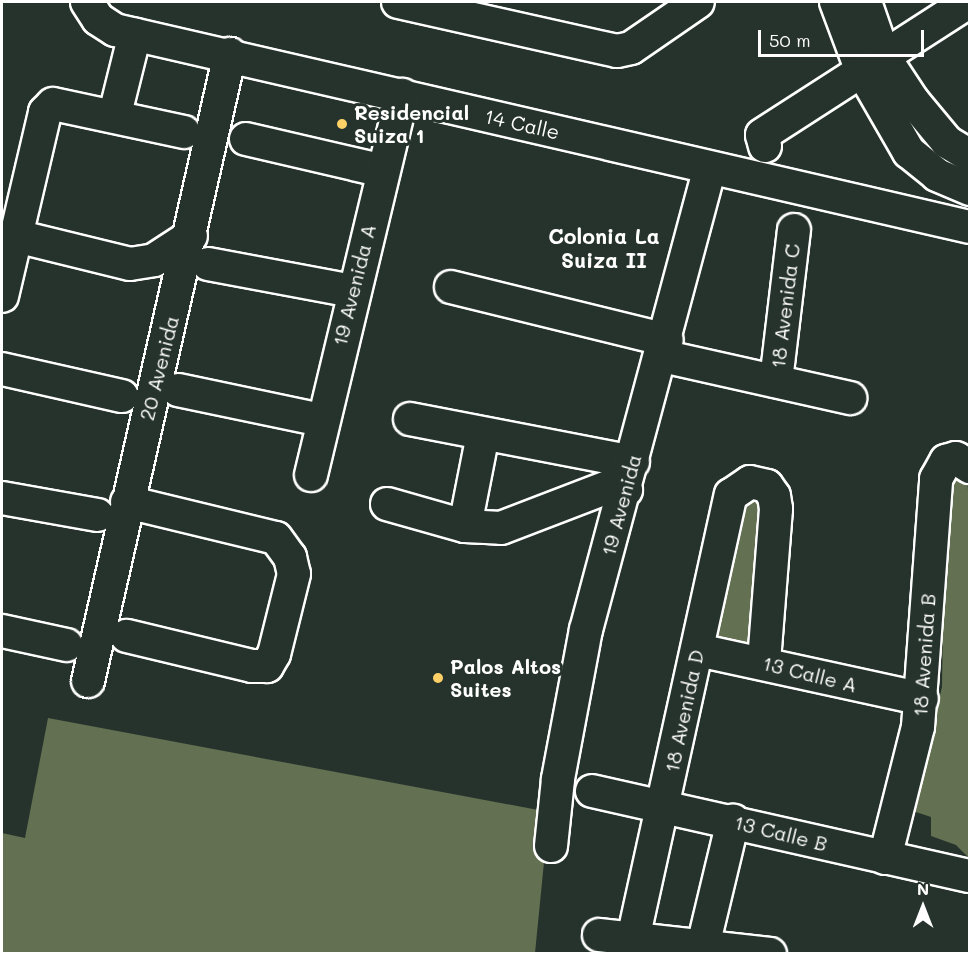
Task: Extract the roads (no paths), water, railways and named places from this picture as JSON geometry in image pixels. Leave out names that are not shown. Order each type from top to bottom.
[{"type":"street","name":"14 Calle","points":[[87,2],[98,19],[115,30],[230,54],[969,227]]},
{"type":"street","points":[[398,2],[617,51],[631,48],[698,2]]},
{"type":"street","points":[[836,2],[873,63],[947,142],[967,173]]},
{"type":"street","points":[[865,2],[873,63]]},
{"type":"street","points":[[765,146],[762,135],[968,2]]},
{"type":"street","points":[[114,114],[135,34]]},
{"type":"street","name":"20 Avenida","points":[[88,681],[127,502],[191,236],[230,54]]},
{"type":"street","name":"19 Avenida A","points":[[311,475],[352,291],[402,95]]},
{"type":"street","points":[[2,296],[45,112],[53,104],[114,114],[184,132]]},
{"type":"street","points":[[246,139],[383,171]]},
{"type":"street","name":"19 Avenida","points":[[550,846],[558,779],[586,630],[630,476],[710,168]]},
{"type":"street","name":"18 Avenida C","points":[[776,381],[794,230]]},
{"type":"street","points":[[16,236],[130,264],[154,260],[191,236]]},
{"type":"street","points":[[208,264],[352,291]]},
{"type":"street","points":[[451,287],[776,381],[850,398]]},
{"type":"street","points":[[2,369],[122,396]]},
{"type":"street","points":[[178,390],[322,420]]},
{"type":"street","points":[[410,419],[483,434],[630,476]]},
{"type":"street","points":[[465,526],[483,434]]},
{"type":"street","name":"18 Avenida B","points":[[885,858],[922,699],[936,479],[946,461],[963,463]]},
{"type":"street","points":[[387,504],[465,526],[501,528],[613,485],[630,476]]},
{"type":"street","name":"18 Avenida D","points":[[633,939],[731,495],[740,486],[750,482],[767,486],[774,496],[764,663]]},
{"type":"street","points":[[2,498],[97,515]]},
{"type":"street","points":[[127,502],[276,538],[290,557],[294,574],[274,654],[267,666],[252,666],[128,636]]},
{"type":"street","points":[[2,631],[66,645]]},
{"type":"street","name":"13 Calle A","points":[[698,650],[922,699]]},
{"type":"street","name":"13 Calle B","points":[[592,791],[969,876]]},
{"type":"street","points":[[703,946],[733,821]]},
{"type":"street","points":[[599,935],[770,954]]},
{"type":"place","name":"Residencial Suiza 1","points":[[342,124]]},
{"type":"place","name":"Palos Altos Suites","points":[[438,678]]},
{"type":"district","name":"Colonia La Suiza II","points":[[604,248]]}]
